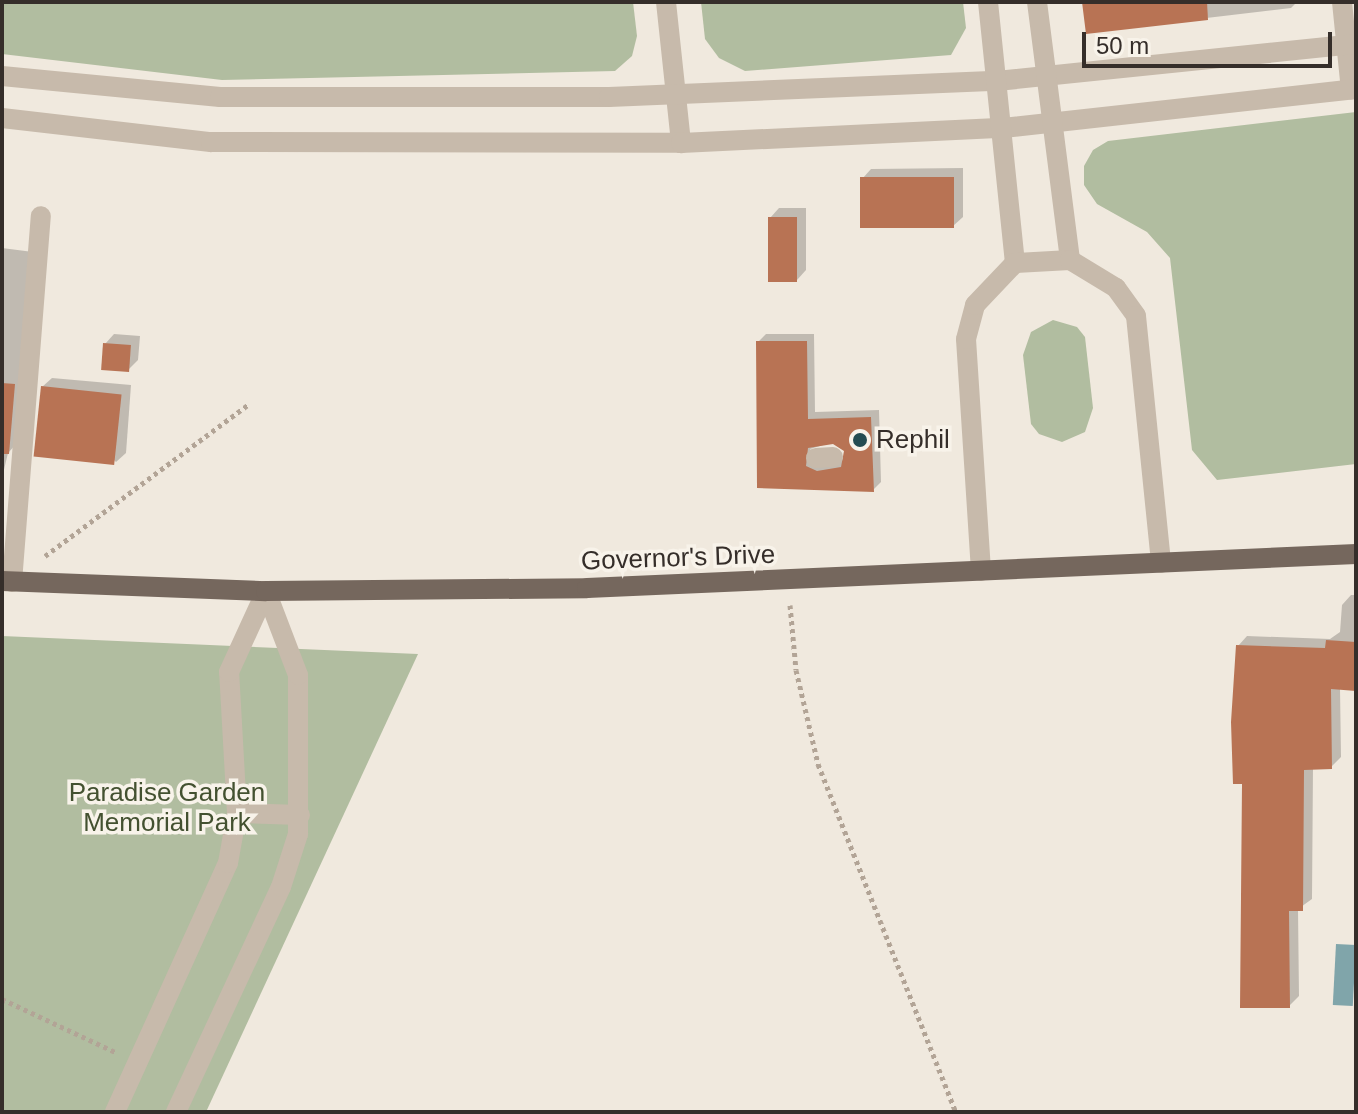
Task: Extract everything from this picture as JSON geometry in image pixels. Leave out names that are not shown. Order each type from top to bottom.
[{"type":"main road","name":"Governor's Drive","points":[[7,581],[266,591],[788,580],[1356,554]]},
{"type":"street","points":[[666,2],[681,143]]},
{"type":"street","points":[[988,2],[1015,263]]},
{"type":"street","points":[[1037,2],[1070,260]]},
{"type":"street","points":[[2,118],[211,142],[681,143],[1003,128],[1354,90],[1352,45],[1342,2]]},
{"type":"street","points":[[2,76],[220,97],[676,94],[997,81],[1352,45]]},
{"type":"street","points":[[7,581],[41,216]]},
{"type":"street","points":[[981,571],[966,339],[975,305],[1015,263],[1070,260],[1116,288],[1136,316],[1161,563]]},
{"type":"street","points":[[115,1112],[228,863],[237,813],[229,672],[266,591]]},
{"type":"street","points":[[176,1112],[281,887],[300,815],[298,675],[266,591]]},
{"type":"street","points":[[237,813],[300,815]]},
{"type":"path","points":[[7,581],[249,404]]},
{"type":"path","points":[[788,580],[796,670],[818,764],[956,1112]]},
{"type":"path","points":[[2,999],[137,1062]]},
{"type":"green space","points":[[2,2],[633,2],[637,36],[632,56],[615,71],[222,80],[2,54]]},
{"type":"green space","points":[[701,2],[963,2],[966,28],[951,55],[745,71],[719,58],[705,39]]},
{"type":"green space","points":[[1356,112],[1356,464],[1217,480],[1192,450],[1170,258],[1147,232],[1097,204],[1084,185],[1084,166],[1093,150],[1108,141]]},
{"type":"green space","points":[[1053,320],[1077,327],[1085,337],[1093,408],[1085,432],[1062,442],[1039,434],[1031,424],[1023,355],[1031,332]]},
{"type":"green space","name":"Paradise Garden Memorial Park","points":[[2,636],[418,654],[206,1112],[2,1112]]},
{"type":"water","points":[[1336,944],[1356,945],[1353,1006],[1333,1005]]},
{"type":"building","points":[[1082,2],[1207,2],[1208,20],[1086,34]]},
{"type":"building","points":[[860,177],[954,177],[954,228],[860,228]]},
{"type":"building","points":[[768,217],[797,217],[797,282],[768,282]]},
{"type":"building","points":[[756,341],[807,341],[808,419],[871,417],[874,492],[757,488]],"holes":[[[833,444],[844,451],[841,467],[817,471],[806,466],[808,448]]]},
{"type":"building","points":[[103,343],[131,345],[129,372],[101,370]]},
{"type":"building","points":[[2,383],[15,384],[9,454],[2,454]]},
{"type":"building","points":[[41,386],[122,394],[114,465],[34,457]]},
{"type":"building","points":[[1326,640],[1356,642],[1356,691],[1331,689],[1332,769],[1304,770],[1303,911],[1289,911],[1290,1008],[1240,1008],[1242,784],[1233,784],[1231,722],[1236,645],[1325,648]]},
{"type":"place","name":"Rephil","points":[[860,440]]}]
